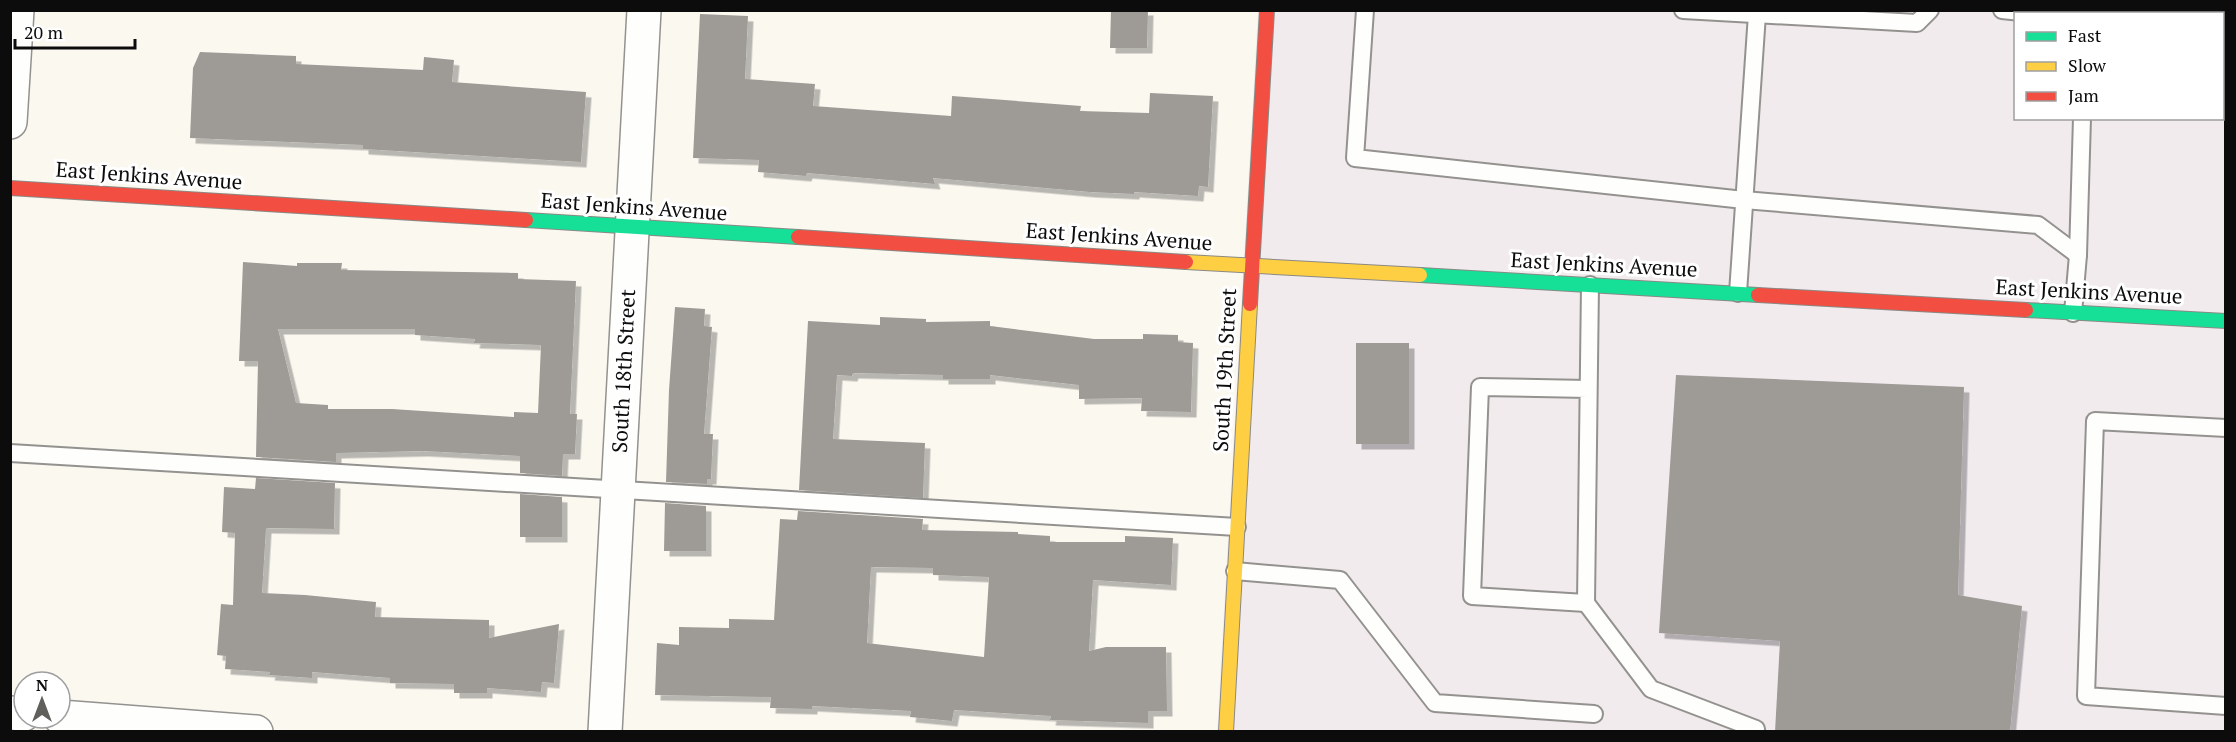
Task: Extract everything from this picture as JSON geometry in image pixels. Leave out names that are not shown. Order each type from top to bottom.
[{"type":"street","points":[[10,122],[17,10]]},
{"type":"street","name":"South 18th Street","points":[[605,732],[644,10]]},
{"type":"street","name":"South 19th Street","points":[[1226,732],[1267,10]]},
{"type":"street","name":"East Jenkins Avenue","points":[[10,188],[1252,266],[2226,321]]},
{"type":"street","points":[[72,718],[256,732]]},
{"type":"lane","points":[[1365,10],[1355,158],[1744,200],[2038,225],[2078,255]]},
{"type":"lane","points":[[1683,10],[1917,23],[1930,10]]},
{"type":"lane","points":[[2002,10],[2020,12]]},
{"type":"lane","points":[[1738,293],[1757,14]]},
{"type":"lane","points":[[2073,313],[2078,255],[2082,120]]},
{"type":"lane","points":[[1590,285],[1586,603],[1651,689],[1756,729]]},
{"type":"lane","points":[[1586,603],[1472,596],[1480,387],[1588,389]]},
{"type":"lane","points":[[2226,428],[2095,421],[2086,696],[2226,706]]},
{"type":"lane","points":[[10,453],[1237,527]]},
{"type":"lane","points":[[1235,571],[1340,580],[1435,703],[1594,714]]},
{"type":"shaded area","points":[[1258,11],[2225,11],[2225,731],[1217,732]]},
{"type":"building","points":[[1111,10],[1148,10],[1147,48],[1110,48]]},
{"type":"building","points":[[700,14],[748,16],[745,79],[815,84],[813,106],[951,116],[952,96],[1081,106],[1080,111],[1149,113],[1150,93],[1213,96],[1208,187],[1199,186],[1198,196],[1090,192],[933,178],[935,184],[807,173],[806,176],[758,172],[759,160],[693,158]]},
{"type":"building","points":[[200,52],[296,56],[296,64],[423,70],[424,57],[454,60],[452,82],[586,92],[581,162],[363,149],[363,145],[190,138],[193,68]]},
{"type":"building","points":[[243,262],[297,266],[297,263],[342,263],[341,270],[518,273],[518,279],[576,281],[570,414],[577,414],[575,454],[563,454],[562,476],[520,473],[520,456],[423,451],[336,453],[336,462],[256,457],[258,361],[239,361]],"holes":[[[278,329],[415,329],[415,335],[475,339],[474,343],[541,345],[538,413],[514,412],[514,417],[392,409],[328,409],[328,405],[296,403]]]},
{"type":"building","points":[[675,307],[705,309],[704,326],[712,327],[704,434],[713,434],[711,479],[707,479],[707,484],[666,482]]},
{"type":"building","points":[[880,317],[926,319],[926,322],[990,321],[990,326],[1094,339],[1143,339],[1143,334],[1178,335],[1178,342],[1193,343],[1191,412],[1141,411],[1142,398],[1079,399],[1079,385],[990,375],[990,379],[943,379],[943,375],[853,373],[852,376],[837,375],[833,439],[925,443],[923,498],[799,490],[808,321],[880,325]]},
{"type":"building","points":[[1356,343],[1409,343],[1409,444],[1356,444]]},
{"type":"building","points":[[1676,375],[1964,387],[1958,595],[2022,606],[2010,732],[1775,732],[1780,641],[1659,633]]},
{"type":"building","points":[[256,478],[335,483],[334,529],[266,528],[262,593],[376,602],[375,617],[489,620],[489,638],[559,624],[554,683],[542,682],[541,692],[487,688],[487,693],[454,693],[454,684],[390,683],[390,678],[312,672],[312,678],[225,669],[226,656],[217,655],[221,604],[233,605],[235,533],[222,532],[224,487],[255,489]]},
{"type":"building","points":[[520,494],[562,497],[562,537],[520,537]]},
{"type":"building","points":[[665,503],[706,506],[706,551],[664,551]]},
{"type":"building","points":[[798,511],[923,519],[922,530],[1018,532],[1018,534],[1050,536],[1050,542],[1125,542],[1125,536],[1173,538],[1171,585],[1093,580],[1089,651],[1106,647],[1166,647],[1167,711],[1148,711],[1148,723],[1050,720],[1051,716],[954,710],[952,721],[910,717],[911,711],[812,706],[812,709],[770,708],[771,697],[655,695],[657,643],[679,645],[679,627],[729,628],[729,619],[774,620],[780,519],[797,520]],"holes":[[[871,567],[933,568],[933,575],[989,577],[984,657],[867,643]]]},
{"type":"traffic: fast","points":[[526,220],[798,237]]},
{"type":"traffic: fast","points":[[1420,275],[1758,295]]},
{"type":"traffic: fast","points":[[2026,310],[2226,321]]},
{"type":"traffic: slow","points":[[1186,262],[1420,275]]},
{"type":"traffic: slow","points":[[1226,732],[1250,304]]},
{"type":"traffic: jam","points":[[1250,304],[1267,10]]},
{"type":"traffic: jam","points":[[10,188],[526,220]]},
{"type":"traffic: jam","points":[[798,237],[1186,262]]},
{"type":"traffic: jam","points":[[1758,295],[2026,310]]}]
